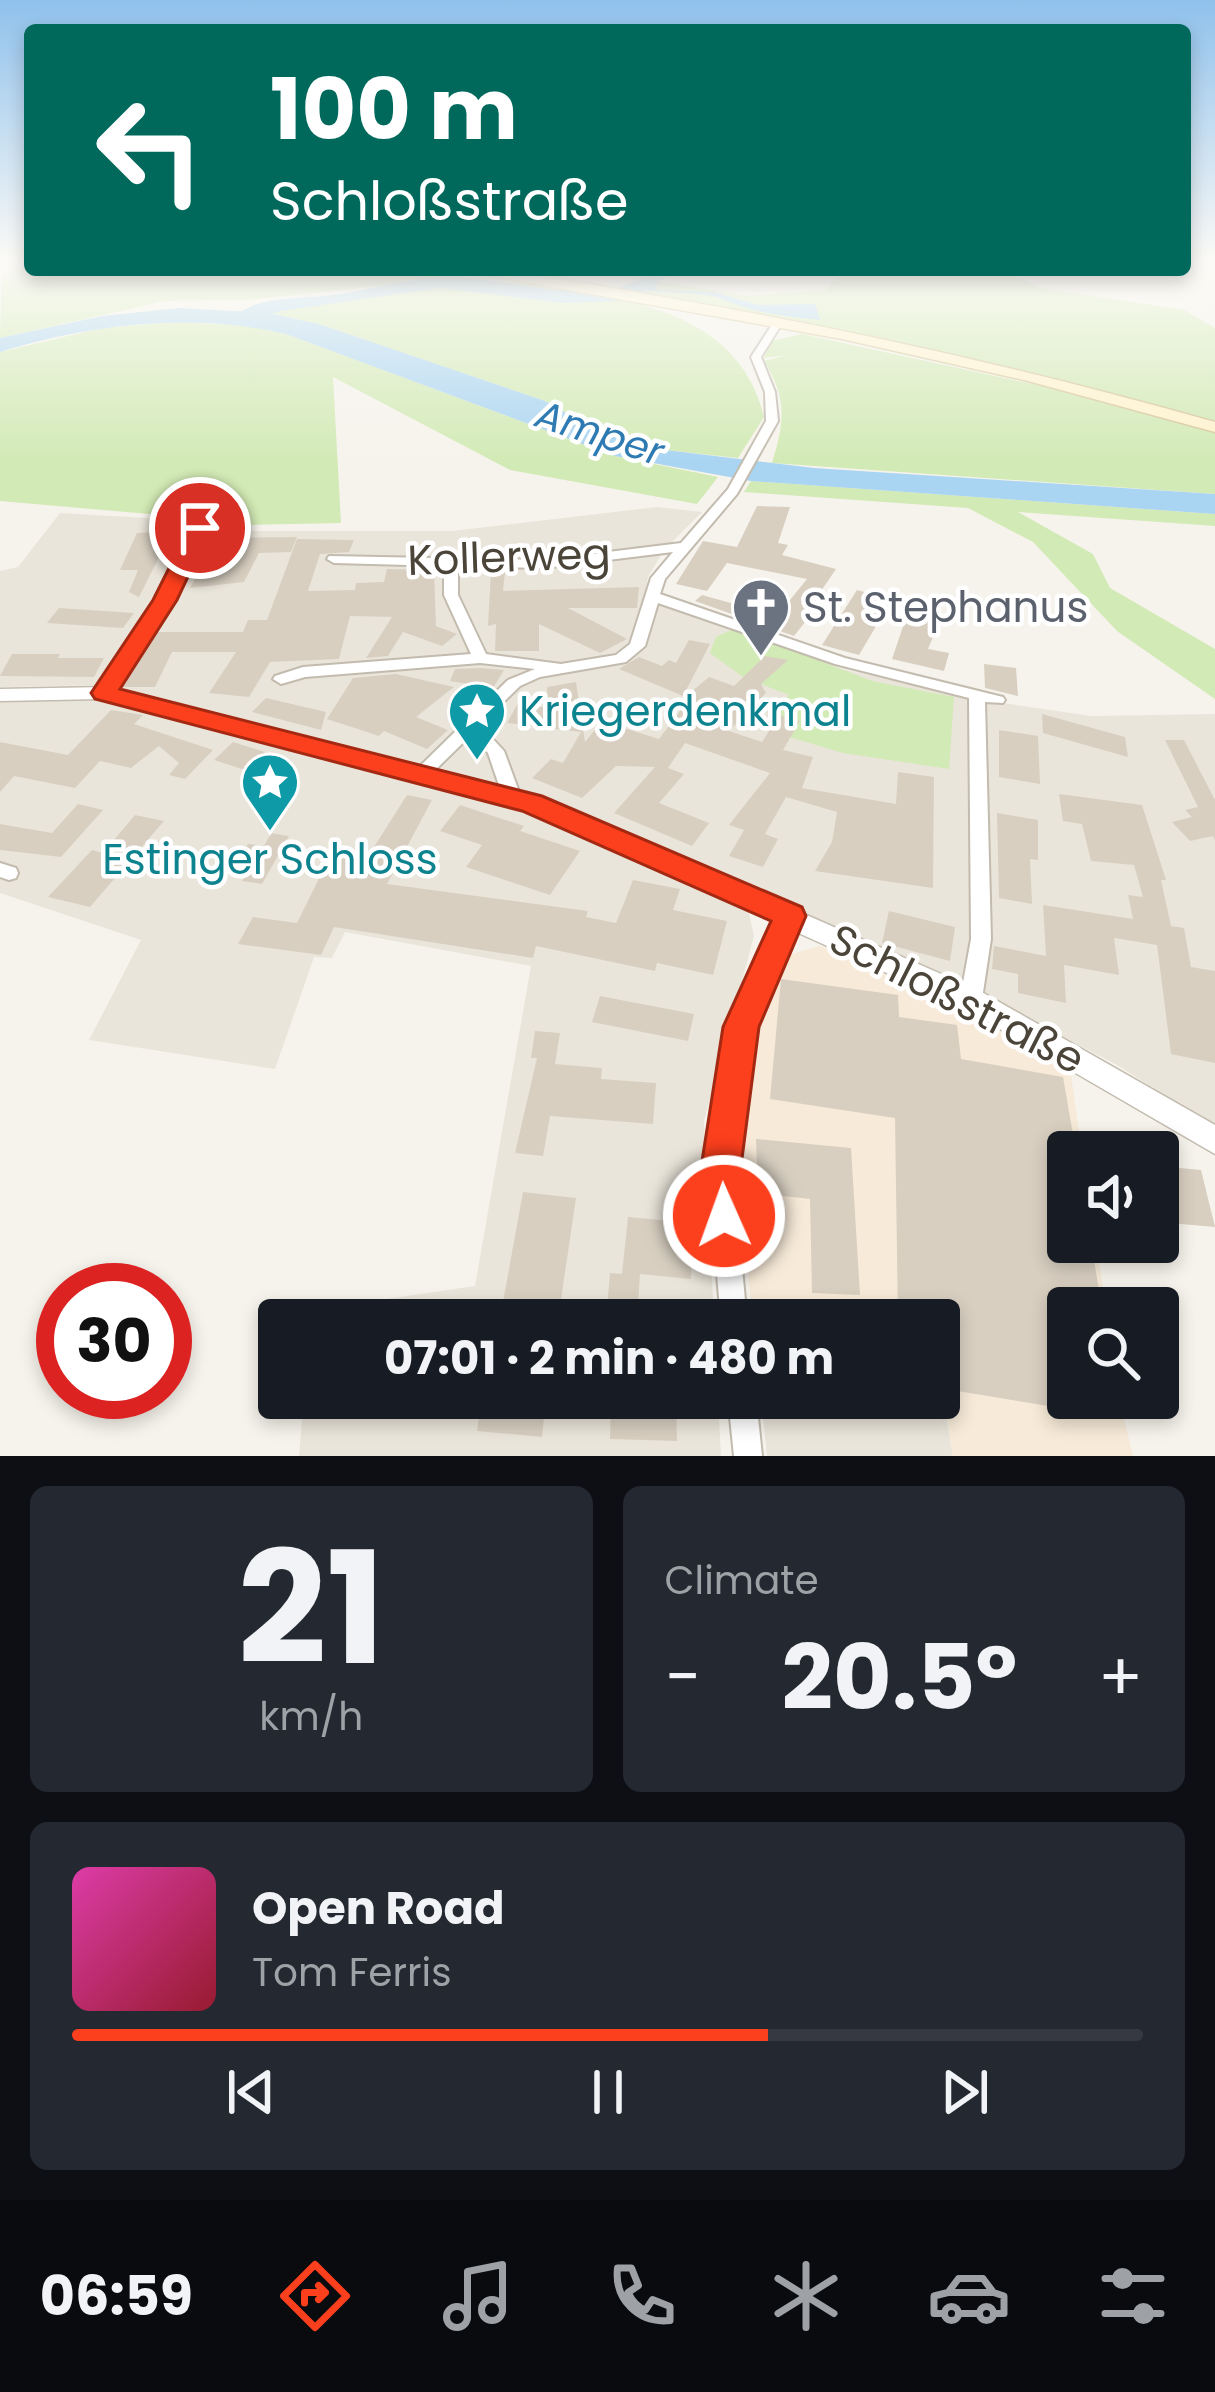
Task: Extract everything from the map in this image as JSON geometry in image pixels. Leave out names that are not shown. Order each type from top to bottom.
[{"type":"main road","points":[[793,329],[1215,427]]},
{"type":"street","points":[[423,772],[514,683],[621,659],[637,646],[658,578],[733,490],[772,421],[770,392],[756,357],[774,329]]},
{"type":"street","points":[[104,693],[165,600],[200,528]]},
{"type":"street","name":"Kollerweg","points":[[334,560],[543,564],[684,547]]},
{"type":"street","points":[[451,563],[451,595],[480,658]]},
{"type":"street","points":[[655,597],[840,662],[987,698],[981,940],[971,999]]},
{"type":"street","points":[[281,679],[480,658],[566,668]]},
{"type":"street","name":"Schloßstraße","points":[[0,695],[104,693],[512,797],[971,999],[1215,1141]]},
{"type":"street","points":[[471,724],[496,751],[512,797]]},
{"type":"street","points":[[732,1299],[720,1174],[728,1091],[741,1027],[790,916]]},
{"type":"street","points":[[744,1419],[748,1456]]},
{"type":"shaded area","points":[[657,507],[702,512],[664,550],[648,577],[644,598],[824,665],[976,699],[1091,716],[1215,714],[1215,1127],[1117,1065],[959,983],[538,797],[108,685],[0,687],[0,571],[18,567],[60,513],[147,518],[195,531],[452,531]]},
{"type":"shaded area","points":[[99,698],[528,810],[748,909],[754,936],[704,1121],[713,1299],[387,1299],[475,1286],[531,966],[345,932],[332,958],[314,957],[275,1069],[89,1040],[141,940],[0,893],[0,699]]},
{"type":"shaded area","points":[[820,946],[960,1007],[1071,1075],[1079,1131],[1047,1131],[1047,1263],[1099,1263],[1103,1287],[1047,1287],[1047,1419],[1124,1419],[1133,1456],[953,1456],[948,1419],[960,1419],[960,1299],[751,1299],[737,1169],[747,1046],[785,956]]},
{"type":"shaded area","points":[[302,1419],[719,1419],[721,1456],[299,1456]]},
{"type":"shaded area","points":[[763,1419],[947,1419],[953,1456],[767,1456]]},
{"type":"green space","points":[[0,329],[40,329],[0,338]]},
{"type":"green space","points":[[98,329],[263,329],[615,456],[718,477],[697,504],[510,470],[333,377],[341,523],[201,526],[149,514],[0,501],[0,352]]},
{"type":"green space","points":[[334,329],[698,329],[725,348],[749,378],[764,417],[738,458],[666,450],[583,422],[545,401]]},
{"type":"green space","points":[[814,329],[1215,329],[1215,424]]},
{"type":"green space","points":[[802,334],[1060,390],[1215,432],[1215,494],[772,463],[782,410],[764,361],[787,355],[764,358],[771,341]]},
{"type":"green space","points":[[751,481],[1215,514],[1215,526],[1018,512],[1093,554],[1110,588],[1215,649],[1215,699],[1117,631],[1033,542],[968,508],[744,492]]},
{"type":"green space","points":[[736,628],[872,681],[954,697],[949,769],[843,753],[769,731],[779,715],[776,709],[789,695],[743,677],[710,653],[716,637]]},
{"type":"water","points":[[42,329],[100,329],[0,352],[0,338]]},
{"type":"water","name":"Amper","points":[[260,329],[334,329],[545,401],[583,422],[666,450],[814,468],[1215,494],[1215,514],[751,481],[615,456],[286,334]]},
{"type":"building","points":[[757,506],[790,507],[778,543],[788,545],[782,555],[836,569],[815,600],[821,602],[794,636],[695,601],[702,595],[777,616],[807,579],[727,563],[707,591],[676,584],[703,541],[737,547]]},
{"type":"building","points":[[172,531],[139,597],[129,592],[138,570],[120,570],[137,533]]},
{"type":"building","points":[[297,537],[291,552],[259,553],[244,582],[190,588],[208,555],[201,555],[210,538]]},
{"type":"building","points":[[297,539],[354,540],[349,552],[320,554],[308,591],[355,590],[356,583],[384,582],[387,569],[434,570],[436,626],[457,634],[442,646],[403,632],[388,656],[366,658],[392,617],[350,616],[339,659],[270,662],[249,697],[209,693],[236,652],[172,652],[155,687],[122,687],[156,632],[243,632],[248,620],[267,620]]},
{"type":"building","points":[[491,571],[505,572],[503,591],[639,587],[637,608],[568,608],[627,639],[600,653],[539,624],[539,651],[495,651],[496,624],[488,626]]},
{"type":"building","points":[[857,590],[892,599],[859,655],[822,645]]},
{"type":"building","points":[[59,608],[134,613],[123,628],[47,623]]},
{"type":"building","points":[[908,612],[940,620],[928,649],[949,653],[944,671],[892,659]]},
{"type":"building","points":[[689,640],[710,644],[683,696],[619,669],[639,657],[662,666],[669,660],[676,663]]},
{"type":"building","points":[[12,654],[104,658],[94,677],[0,676]]},
{"type":"building","points":[[765,656],[788,660],[761,684],[766,693],[729,731],[762,742],[779,715],[800,721],[783,750],[813,757],[802,788],[896,804],[898,772],[934,777],[933,888],[815,871],[832,842],[837,812],[786,797],[765,834],[778,839],[763,867],[729,856],[744,830],[729,825],[770,773],[685,743],[668,768],[684,774],[659,803],[709,823],[692,846],[614,813],[655,767],[616,766],[582,798],[532,778],[551,759],[563,763],[581,732],[507,723],[518,703],[548,708],[547,687],[576,682],[585,742],[602,721],[659,739],[690,698],[685,697],[709,677],[734,686]]},
{"type":"building","points":[[984,664],[1016,668],[1018,696],[985,688]]},
{"type":"building","points":[[455,669],[504,670],[493,688],[450,681]]},
{"type":"building","points":[[396,674],[454,687],[416,717],[448,730],[427,749],[384,731],[379,736],[327,719],[353,678]]},
{"type":"building","points":[[266,698],[326,712],[321,730],[252,712]]},
{"type":"building","points":[[111,710],[143,715],[134,724],[213,750],[185,779],[169,775],[179,763],[159,746],[131,768],[100,761],[75,788],[14,776],[0,792],[0,742],[68,755]]},
{"type":"building","points":[[1042,714],[1125,737],[1128,757],[1043,733]]},
{"type":"building","points":[[999,730],[1038,736],[1040,784],[999,777]]},
{"type":"building","points":[[1165,740],[1184,740],[1215,800],[1215,841],[1213,836],[1190,841],[1172,822],[1192,817],[1185,810],[1198,807]]},
{"type":"building","points":[[233,742],[265,752],[245,770],[214,760]]},
{"type":"building","points":[[1059,794],[1142,805],[1166,880],[1161,880],[1171,926],[1184,928],[1191,967],[1215,971],[1215,1063],[1171,1054],[1157,945],[1114,938],[1119,975],[1064,965],[1066,1003],[1018,993],[1018,974],[992,969],[994,946],[1046,956],[1043,905],[1133,919],[1128,895],[1143,897],[1134,865],[1091,861],[1082,824],[1063,821]]},
{"type":"building","points":[[407,795],[432,800],[387,884],[588,911],[586,917],[616,923],[633,880],[680,889],[673,910],[727,921],[713,975],[657,963],[655,971],[536,946],[533,958],[334,927],[321,955],[238,944],[253,917],[297,923],[331,854],[367,858]]},
{"type":"building","points":[[78,804],[103,810],[61,857],[0,850],[0,824],[52,833]]},
{"type":"building","points":[[460,805],[580,851],[550,895],[466,867],[482,845],[440,831]]},
{"type":"building","points":[[997,813],[1038,820],[1038,860],[1030,859],[1032,904],[999,898]]},
{"type":"building","points":[[135,815],[164,821],[90,907],[48,897],[92,850],[103,853]]},
{"type":"building","points":[[271,833],[289,836],[262,884],[242,881],[253,862],[238,860],[248,844],[264,846]]},
{"type":"building","points":[[889,911],[955,927],[950,961],[882,943]]},
{"type":"building","points":[[781,979],[898,995],[899,1017],[957,1025],[961,1059],[1063,1077],[1072,1131],[1047,1131],[1047,1263],[1094,1263],[1098,1287],[1047,1287],[1047,1406],[960,1391],[960,1299],[898,1299],[895,1118],[770,1099]]},
{"type":"building","points":[[600,996],[694,1014],[688,1041],[592,1022]]},
{"type":"building","points":[[535,1031],[560,1033],[555,1064],[602,1068],[601,1079],[656,1083],[653,1124],[550,1116],[543,1156],[515,1153],[537,1058],[531,1058]]},
{"type":"building","points":[[756,1139],[851,1148],[860,1295],[812,1293],[810,1199],[758,1193]]},
{"type":"building","points":[[1179,1168],[1201,1170],[1215,1227],[1179,1224]]},
{"type":"building","points":[[523,1192],[576,1198],[561,1299],[504,1299]]},
{"type":"building","points":[[628,1217],[693,1223],[691,1279],[640,1274],[638,1299],[608,1299],[610,1273],[622,1274]]},
{"type":"building","points":[[479,1419],[544,1419],[542,1437],[477,1431]]},
{"type":"building","points":[[610,1419],[676,1419],[677,1441],[610,1439]]},
{"type":"place","name":"St. Stephanus","points":[[761,658]]},
{"type":"place","name":"Kriegerdenkmal","points":[[477,762]]},
{"type":"place","name":"Estinger Schloss","points":[[270,833]]},
{"type":"route","points":[[200,528],[165,600],[104,693],[532,803],[790,916],[762,970],[741,1027],[728,1091],[720,1174],[724,1216]]}]
